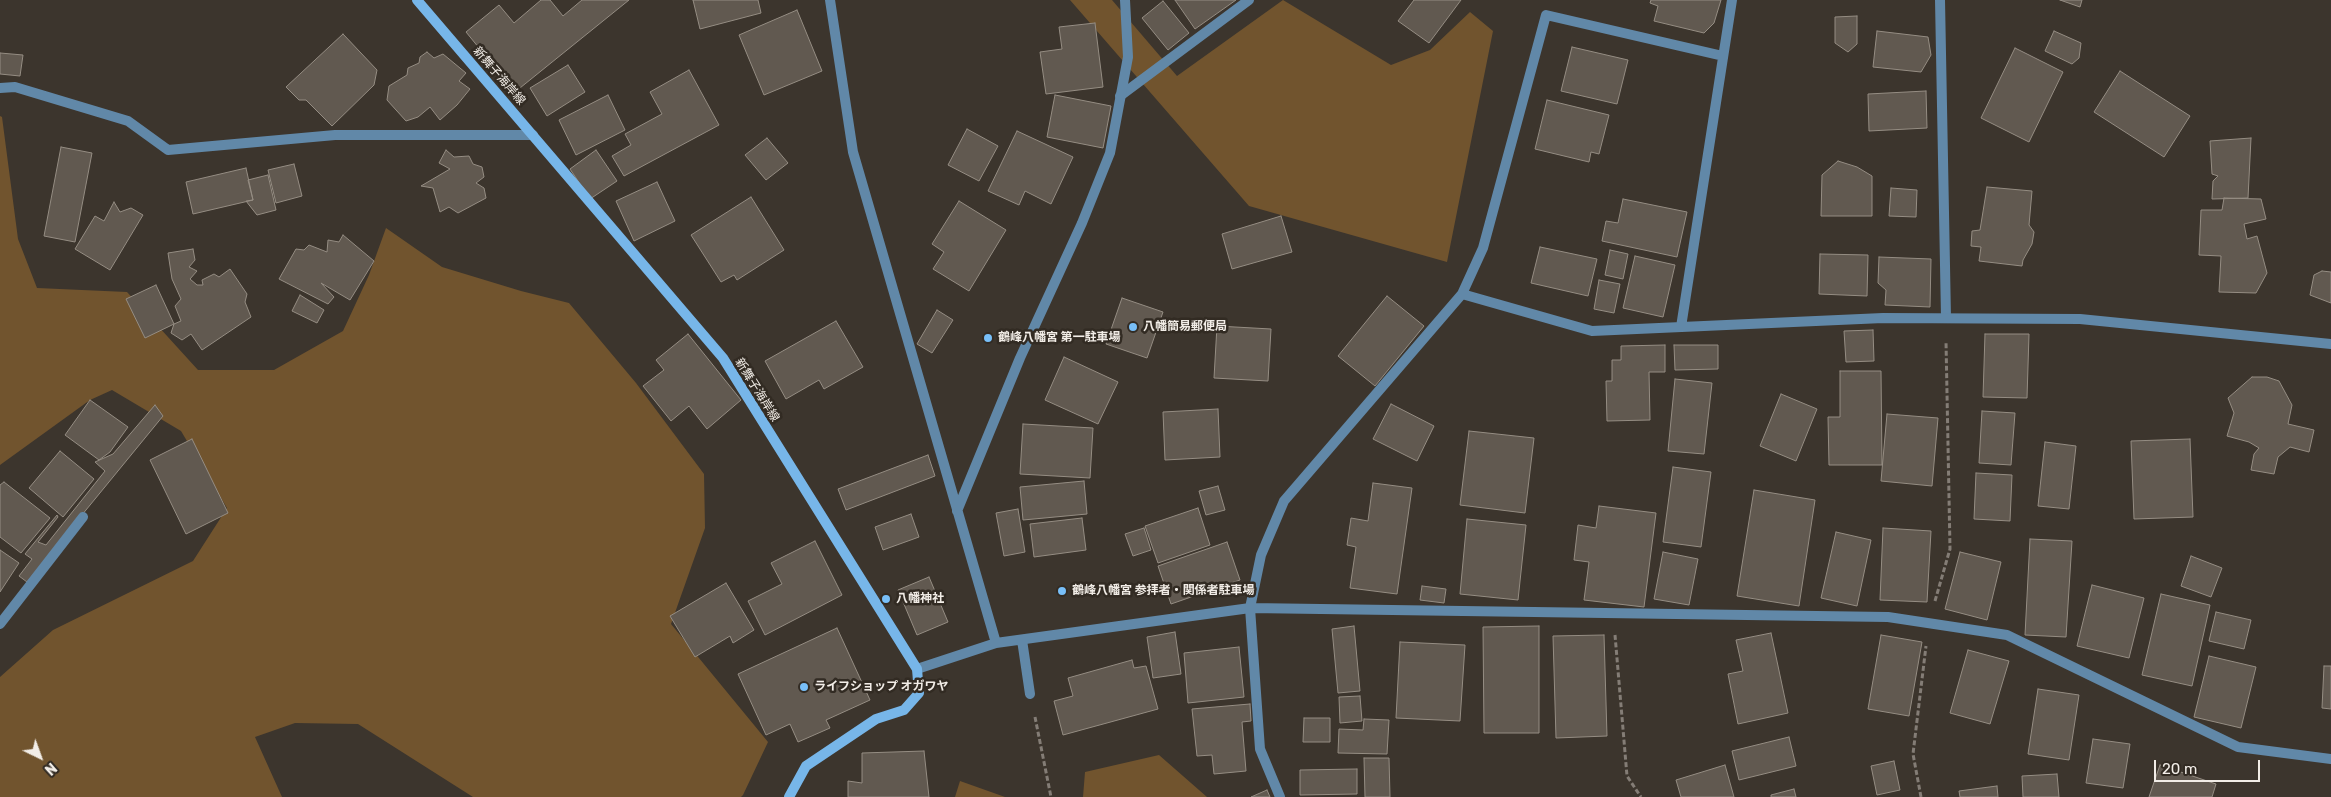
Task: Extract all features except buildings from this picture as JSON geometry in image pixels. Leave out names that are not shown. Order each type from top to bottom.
[{"type":"main road","name":"新舞子海岸線","points":[[417,0],[723,358],[917,669],[919,693],[904,710],[876,719],[806,766],[789,797]]},
{"type":"street","points":[[830,0],[853,152],[996,642]]},
{"type":"street","points":[[957,511],[1020,358],[1098,186],[1110,153],[1128,57],[1125,0]]},
{"type":"street","points":[[1120,96],[1249,0]]},
{"type":"street","points":[[1681,327],[1732,0]]},
{"type":"street","points":[[1940,0],[1946,318]]},
{"type":"street","points":[[1280,797],[1260,749],[1250,608],[1261,555],[1284,501],[1462,294],[1483,248],[1546,16],[1723,56]]},
{"type":"street","points":[[0,88],[15,87],[128,122],[168,150],[335,135],[533,135]]},
{"type":"street","points":[[1462,294],[1592,331],[1883,318],[2080,319],[2254,338],[2331,344]]},
{"type":"street","points":[[0,624],[83,517]]},
{"type":"street","points":[[917,669],[996,642],[1250,608],[1888,617],[2007,634],[2238,747],[2331,759]]},
{"type":"street","points":[[1022,640],[1030,694]]},
{"type":"path","points":[[1921,797],[1913,754],[1929,623],[1950,549],[1946,318]]},
{"type":"path","points":[[1614,613],[1627,776],[1641,797]]},
{"type":"path","points":[[1030,694],[1051,797]]},
{"type":"shaded area","points":[[1070,0],[1112,0],[1177,76],[1283,0],[1391,65],[1430,50],[1470,12],[1493,31],[1447,262],[1249,206]]},
{"type":"shaded area","points":[[0,116],[2,117],[18,239],[37,288],[127,292],[198,370],[274,370],[343,331],[369,275],[386,228],[442,267],[521,291],[569,303],[636,383],[704,474],[705,528],[671,624],[768,742],[743,795],[741,797],[473,797],[358,724],[295,723],[255,737],[282,797],[0,797],[0,677],[53,630],[193,561],[227,508],[181,431],[112,390],[90,400],[0,465]]},
{"type":"shaded area","points":[[1159,755],[1207,797],[1083,797],[1085,772]]},
{"type":"shaded area","points":[[960,781],[1005,797],[955,797]]},
{"type":"place","name":"八幡簡易郵便局","points":[[1133,327]]},
{"type":"place","name":"鶴峰八幡宮 第一駐車場","points":[[988,338]]},
{"type":"place","name":"鶴峰八幡宮 参拝者・関係者駐車場","points":[[1062,591]]},
{"type":"place","name":"八幡神社","points":[[886,599]]},
{"type":"place","name":"ライフショップ オガワヤ","points":[[804,687]]}]
